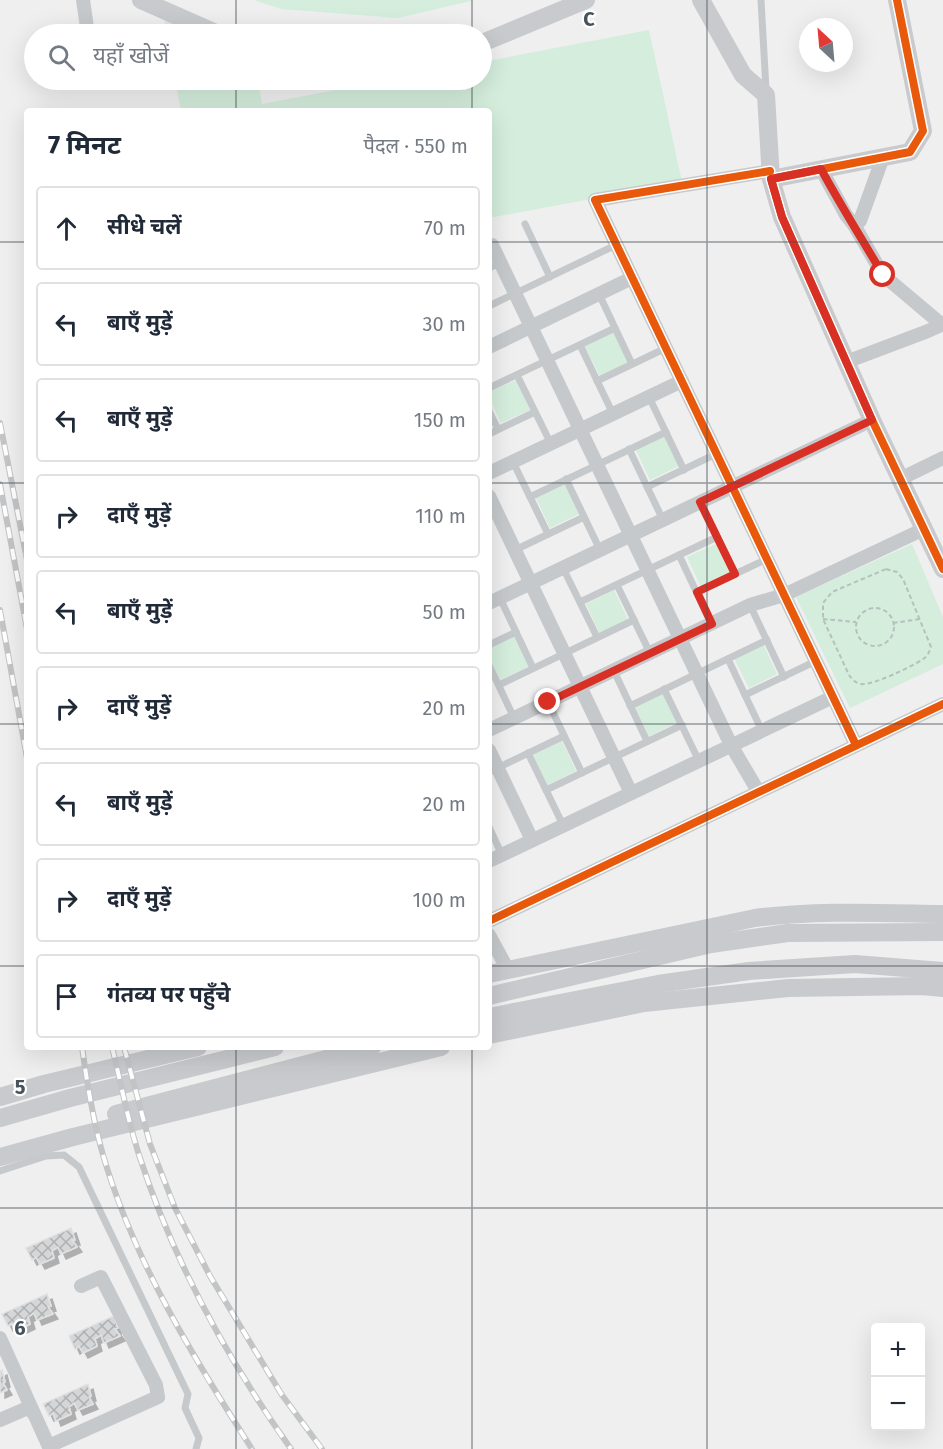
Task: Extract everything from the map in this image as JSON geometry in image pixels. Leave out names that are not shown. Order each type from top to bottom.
[{"type":"street","points":[[83,0],[87,24]]},
{"type":"street","points":[[141,0],[195,24]]},
{"type":"street","points":[[492,39],[585,0]]},
{"type":"street","points":[[701,0],[743,75],[766,94],[771,175],[782,217],[872,420],[943,569]]},
{"type":"street","points":[[856,745],[595,200],[821,169],[910,152],[923,131],[897,0]]},
{"type":"street","points":[[854,225],[860,221],[883,157]]},
{"type":"street","points":[[821,169],[883,275],[942,324],[846,362]]},
{"type":"street","points":[[492,245],[495,266],[515,294],[731,745],[758,791]]},
{"type":"street","points":[[492,346],[632,278]]},
{"type":"street","points":[[492,472],[681,381]]},
{"type":"street","points":[[494,601],[872,420]]},
{"type":"street","points":[[900,479],[943,458]]},
{"type":"street","points":[[492,502],[631,793]]},
{"type":"street","points":[[492,729],[750,605],[784,595],[924,529]]},
{"type":"street","points":[[492,860],[832,697]]},
{"type":"street","points":[[492,920],[943,704]]},
{"type":"street","points":[[493,770],[532,840]]},
{"type":"street","points":[[492,973],[664,936],[777,915],[834,912],[943,914]]},
{"type":"street","points":[[492,995],[711,944],[788,933],[943,932]]},
{"type":"street","points":[[492,941],[508,970]]},
{"type":"street","points":[[492,1016],[658,984],[749,971],[855,964],[943,970]]},
{"type":"street","points":[[492,1034],[644,1003],[777,989],[922,986],[943,988]]},
{"type":"street","points":[[0,1097],[186,1050]]},
{"type":"street","points":[[0,1118],[70,1098],[263,1050]]},
{"type":"street","points":[[0,1146],[361,1050]]},
{"type":"street","points":[[0,1157],[429,1050]]},
{"type":"street","points":[[0,1338],[50,1448],[158,1397],[156,1385],[101,1277],[81,1286]]},
{"type":"street","points":[[0,1420],[30,1407]]},
{"type":"lane","points":[[761,0],[766,94]]},
{"type":"lane","points":[[525,224],[550,277]]},
{"type":"lane","points":[[492,305],[616,245]]},
{"type":"lane","points":[[599,294],[632,364]]},
{"type":"lane","points":[[492,387],[615,328]]},
{"type":"lane","points":[[580,345],[613,414]]},
{"type":"lane","points":[[597,381],[666,348]]},
{"type":"lane","points":[[517,375],[550,444]]},
{"type":"lane","points":[[649,397],[684,470]]},
{"type":"lane","points":[[492,432],[535,411]]},
{"type":"lane","points":[[492,417],[498,429]]},
{"type":"lane","points":[[530,496],[666,432]]},
{"type":"lane","points":[[629,449],[663,520]]},
{"type":"lane","points":[[647,487],[716,454]]},
{"type":"lane","points":[[513,462],[548,534]]},
{"type":"lane","points":[[566,479],[600,550]]},
{"type":"lane","points":[[700,502],[735,574]]},
{"type":"lane","points":[[515,550],[584,517]]},
{"type":"lane","points":[[580,603],[717,537]]},
{"type":"lane","points":[[679,555],[712,624]]},
{"type":"lane","points":[[697,592],[767,559]]},
{"type":"lane","points":[[564,568],[597,638]]},
{"type":"lane","points":[[617,585],[650,653]]},
{"type":"lane","points":[[494,601],[516,632],[533,668]]},
{"type":"lane","points":[[750,605],[784,677]]},
{"type":"lane","points":[[498,685],[634,620]]},
{"type":"lane","points":[[492,644],[516,632]]},
{"type":"lane","points":[[630,706],[767,640]]},
{"type":"lane","points":[[728,659],[762,731]]},
{"type":"lane","points":[[745,695],[816,662]]},
{"type":"lane","points":[[614,671],[647,741]]},
{"type":"lane","points":[[492,672],[514,718]]},
{"type":"lane","points":[[664,689],[699,761]]},
{"type":"lane","points":[[548,702],[582,773]]},
{"type":"lane","points":[[546,790],[682,725]]},
{"type":"lane","points":[[493,770],[564,736]]},
{"type":"lane","points":[[528,753],[563,825]]},
{"type":"lane","points":[[492,833],[502,855]]},
{"type":"lane","points":[[0,1171],[46,1156],[64,1155],[79,1167],[188,1394],[185,1408],[199,1438],[196,1449]]},
{"type":"path","points":[[886,569],[897,572],[903,579],[931,642],[929,654],[922,660],[878,680],[861,684],[849,675],[823,619],[823,603],[827,596],[886,569]]},
{"type":"path","points":[[875,609],[887,613],[893,623],[892,635],[877,646],[871,646],[860,639],[856,628],[857,622],[864,612],[875,609]]},
{"type":"path","points":[[823,619],[857,622]]},
{"type":"path","points":[[893,623],[921,619]]},
{"type":"green space","points":[[254,0],[475,0],[398,18],[281,9]]},
{"type":"green space","points":[[163,13],[189,24],[165,24]]},
{"type":"green space","points":[[649,30],[682,182],[492,217],[492,108],[180,108],[177,90],[260,90],[262,104],[336,90],[492,90],[492,60]]},
{"type":"green space","points":[[613,331],[629,364],[601,378],[584,345]]},
{"type":"green space","points":[[516,380],[530,410],[501,423],[492,404],[492,391]]},
{"type":"green space","points":[[665,436],[679,466],[650,480],[636,450]]},
{"type":"green space","points":[[565,484],[579,514],[550,528],[536,498]]},
{"type":"green space","points":[[716,544],[730,573],[701,587],[687,557]]},
{"type":"green space","points":[[912,544],[943,617],[943,664],[850,708],[796,597]]},
{"type":"green space","points":[[614,590],[628,620],[600,634],[586,604]]},
{"type":"green space","points":[[515,636],[529,666],[500,680],[492,663],[492,648]]},
{"type":"green space","points":[[763,644],[777,674],[749,688],[734,658]]},
{"type":"green space","points":[[664,692],[678,722],[649,736],[635,706]]},
{"type":"green space","points":[[562,741],[576,771],[547,785],[533,755]]},
{"type":"building","points":[[71,1228],[75,1240],[72,1240],[77,1247],[61,1254],[58,1247],[52,1251],[54,1258],[40,1264],[36,1257],[32,1260],[26,1248]]},
{"type":"building","points":[[47,1294],[51,1306],[48,1307],[53,1314],[37,1320],[34,1313],[28,1317],[30,1324],[15,1331],[12,1324],[8,1326],[2,1314]]},
{"type":"building","points":[[114,1316],[118,1328],[115,1329],[120,1336],[104,1343],[101,1335],[95,1339],[97,1346],[83,1353],[79,1346],[75,1349],[69,1336]]},
{"type":"building","points":[[2,1370],[5,1382],[3,1383],[7,1390],[0,1393],[0,1371]]},
{"type":"building","points":[[88,1384],[91,1396],[89,1397],[93,1404],[78,1410],[74,1403],[69,1407],[71,1414],[56,1421],[53,1413],[49,1416],[43,1404]]},
{"type":"railway","points":[[0,423],[24,545]]},
{"type":"railway","points":[[0,484],[24,613]]},
{"type":"railway","points":[[0,610],[24,742]]},
{"type":"railway","points":[[82,1050],[99,1142],[131,1233],[187,1343],[252,1449]]},
{"type":"railway","points":[[113,1050],[136,1144],[169,1235],[225,1345],[291,1449]]},
{"type":"railway","points":[[125,1050],[150,1144],[175,1208],[210,1276],[282,1395],[322,1449]]},
{"type":"cycle path","points":[[897,0],[923,131],[910,152],[771,179],[782,217],[872,420],[943,569]]},
{"type":"cycle path","points":[[770,171],[595,200],[856,745]]},
{"type":"cycle path","points":[[492,920],[943,704]]},
{"type":"route","points":[[548,702],[712,624],[697,592],[735,574],[700,502],[872,420],[782,217],[771,179],[821,169],[883,275]]}]
